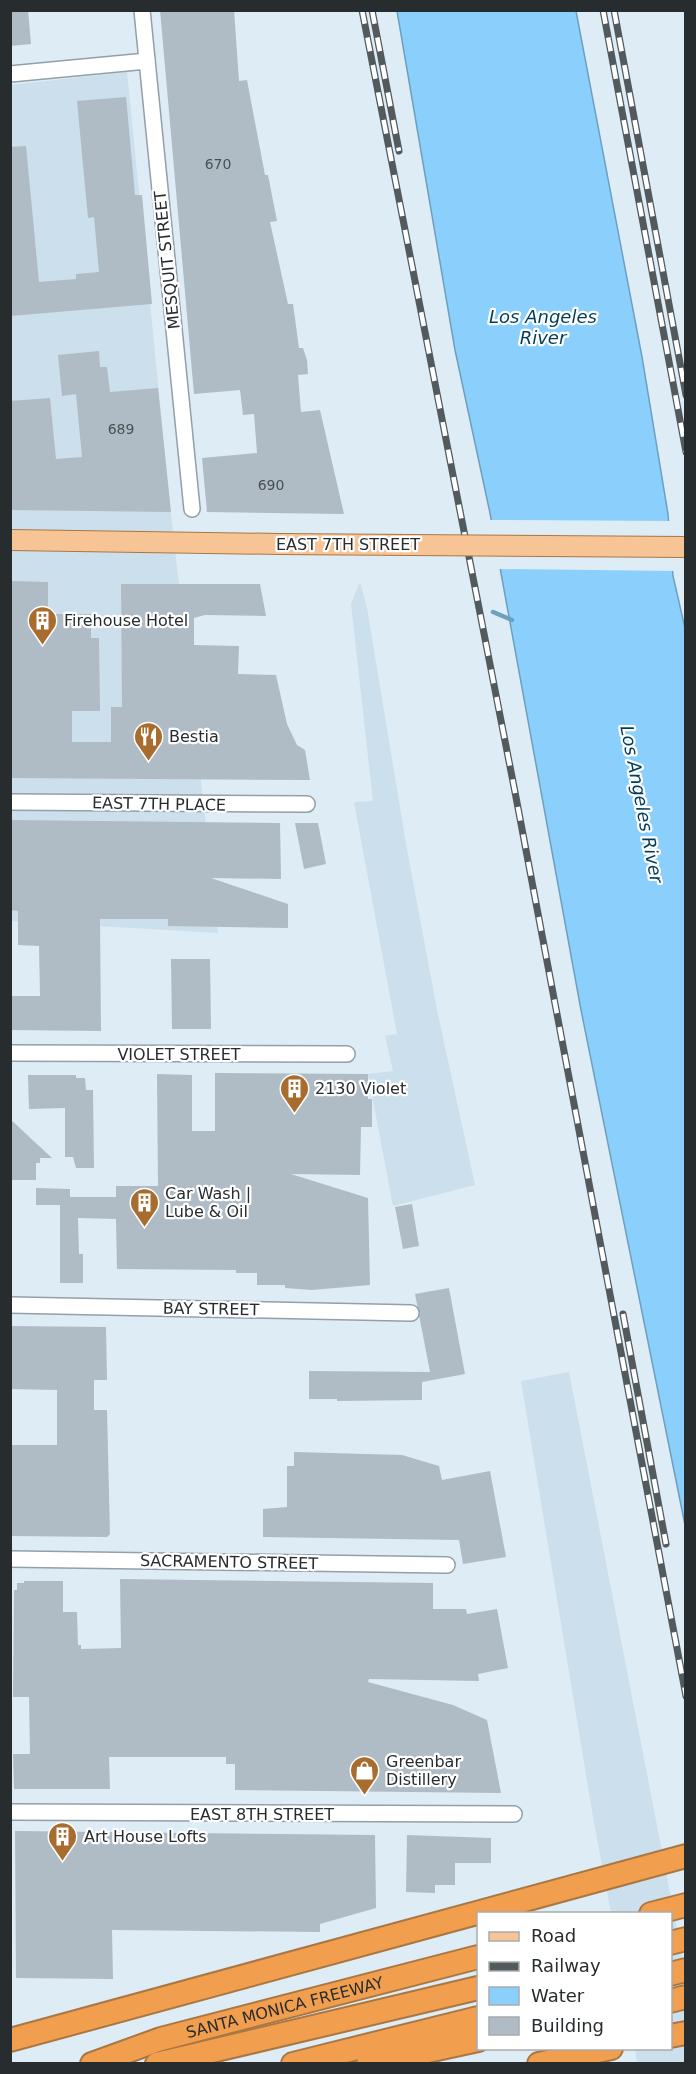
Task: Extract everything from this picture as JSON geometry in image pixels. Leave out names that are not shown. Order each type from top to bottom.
[{"type":"highway","points":[[482,1912],[686,1858]]},
{"type":"highway","points":[[659,1912],[686,1905]]},
{"type":"highway","points":[[10,2040],[477,1913]]},
{"type":"highway","name":"SANTA MONICA FREEWAY","points":[[92,2064],[161,2038],[477,1957]]},
{"type":"highway","points":[[157,2064],[477,1988]]},
{"type":"highway","points":[[10,2049],[144,2005]]},
{"type":"highway","points":[[292,2064],[477,2018]]},
{"type":"highway","points":[[368,2064],[477,2040]]},
{"type":"highway","points":[[539,2064],[606,2050]]},
{"type":"main road","name":"EAST 7TH STREET","points":[[10,540],[686,547]]},
{"type":"street","name":"MESQUIT STREET","points":[[142,10],[192,509]]},
{"type":"street","points":[[10,74],[147,61]]},
{"type":"street","name":"EAST 7TH PLACE","points":[[10,802],[307,804]]},
{"type":"street","name":"VIOLET STREET","points":[[10,1053],[347,1054]]},
{"type":"street","name":"BAY STREET","points":[[10,1305],[411,1313]]},
{"type":"street","name":"SACRAMENTO STREET","points":[[10,1559],[447,1566]]},
{"type":"street","name":"EAST 8TH STREET","points":[[10,1812],[514,1814]]},
{"type":"shaded area","points":[[127,72],[171,514],[218,933],[11,921],[10,85]]},
{"type":"shaded area","points":[[360,582],[367,608],[406,844],[437,1010],[475,1185],[393,1206],[368,1074],[393,1071],[385,1036],[397,1034],[354,802],[373,801],[351,604]]},
{"type":"shaded area","points":[[569,1372],[685,1970],[685,2063],[637,2063],[635,2050],[672,2050],[672,1912],[611,1912],[521,1381]]},
{"type":"water","name":"Los Angeles River","points":[[397,11],[576,11],[642,357],[668,514],[673,576],[685,628],[685,1525],[581,1010],[490,513],[455,350]]},
{"type":"pier","points":[[489,520],[672,521],[676,571],[497,569]]},
{"type":"building","points":[[10,10],[28,10],[31,44],[10,46]]},
{"type":"building","points":[[160,10],[234,10],[239,81],[247,80],[265,175],[268,175],[277,221],[270,222],[288,304],[293,304],[299,348],[303,348],[307,360],[308,374],[298,375],[301,412],[320,410],[344,514],[207,512],[202,458],[257,453],[254,414],[243,415],[240,390],[194,394]]},
{"type":"building","points":[[126,97],[135,195],[142,195],[152,304],[10,316],[10,147],[26,146],[39,282],[76,279],[76,274],[99,272],[94,217],[88,218],[77,101]]},
{"type":"building","points":[[99,351],[100,367],[107,367],[110,392],[158,388],[171,512],[10,510],[10,401],[50,398],[56,459],[82,457],[76,394],[62,396],[58,355]]},
{"type":"building","points":[[10,581],[48,582],[48,614],[91,614],[91,638],[99,638],[100,711],[72,711],[72,742],[111,742],[111,707],[122,707],[121,584],[260,584],[266,616],[205,615],[194,618],[194,645],[239,646],[238,674],[276,675],[287,724],[297,745],[305,750],[310,780],[10,778]]},
{"type":"building","points":[[10,820],[280,823],[281,879],[211,878],[288,904],[288,928],[168,926],[168,919],[100,919],[101,1031],[10,1030],[10,996],[40,996],[39,946],[18,945],[18,911],[10,910]]},
{"type":"building","points":[[295,823],[318,823],[326,864],[304,869]]},
{"type":"building","points":[[171,959],[210,959],[211,1029],[172,1029]]},
{"type":"building","points":[[215,1073],[368,1074],[368,1099],[372,1099],[372,1127],[361,1127],[360,1175],[291,1174],[368,1198],[370,1285],[312,1290],[285,1288],[285,1285],[257,1285],[257,1273],[236,1273],[236,1270],[117,1269],[116,1219],[78,1218],[79,1254],[83,1254],[83,1283],[60,1283],[60,1205],[36,1205],[36,1188],[70,1189],[70,1197],[116,1197],[116,1186],[158,1186],[157,1074],[192,1075],[192,1131],[215,1131]]},
{"type":"building","points":[[28,1075],[76,1075],[76,1078],[85,1078],[86,1090],[93,1090],[94,1168],[76,1168],[73,1157],[65,1157],[65,1108],[29,1109]]},
{"type":"building","points":[[10,1119],[52,1158],[40,1158],[40,1163],[36,1163],[36,1180],[10,1180]]},
{"type":"building","points":[[412,1204],[419,1246],[403,1249],[395,1207]]},
{"type":"building","points":[[449,1288],[465,1374],[422,1382],[422,1400],[309,1399],[309,1371],[430,1372],[415,1294]]},
{"type":"building","points":[[10,1326],[106,1327],[107,1380],[94,1380],[94,1410],[107,1410],[110,1534],[107,1537],[10,1536],[10,1445],[57,1445],[57,1390],[10,1389]]},
{"type":"building","points":[[294,1452],[402,1455],[439,1466],[442,1480],[490,1471],[506,1557],[463,1564],[459,1540],[263,1537],[263,1509],[287,1507],[287,1466],[294,1466]]},
{"type":"building","points":[[120,1579],[433,1583],[433,1609],[466,1609],[467,1614],[497,1609],[508,1668],[478,1674],[479,1681],[369,1679],[368,1682],[453,1705],[487,1720],[501,1793],[235,1790],[235,1764],[226,1764],[226,1757],[109,1757],[110,1789],[14,1789],[13,1754],[30,1754],[29,1697],[13,1697],[14,1590],[17,1590],[17,1583],[63,1581],[63,1612],[77,1612],[78,1645],[81,1645],[81,1649],[121,1648]]},
{"type":"building","points":[[15,1831],[375,1835],[376,1908],[320,1924],[320,1932],[112,1930],[113,1979],[16,1978]]},
{"type":"building","points":[[407,1835],[491,1838],[491,1863],[455,1863],[455,1885],[435,1885],[435,1893],[406,1892]]},
{"type":"waterway","points":[[493,612],[512,620]]},
{"type":"railway","points":[[362,10],[515,792],[686,1696]]},
{"type":"railway","points":[[372,10],[399,151]]},
{"type":"railway","points":[[603,10],[686,452]]},
{"type":"railway","points":[[614,10],[686,395]]},
{"type":"railway","points":[[623,1314],[666,1544]]},
{"type":"place","name":"Firehouse Hotel","points":[[43,646]]},
{"type":"place","name":"Bestia","points":[[148,762]]},
{"type":"place","name":"2130 Violet","points":[[294,1114]]},
{"type":"place","name":"Car Wash | Lube & Oil","points":[[144,1228]]},
{"type":"place","name":"Greenbar Distillery","points":[[365,1796]]},
{"type":"place","name":"Art House Lofts","points":[[63,1862]]}]
